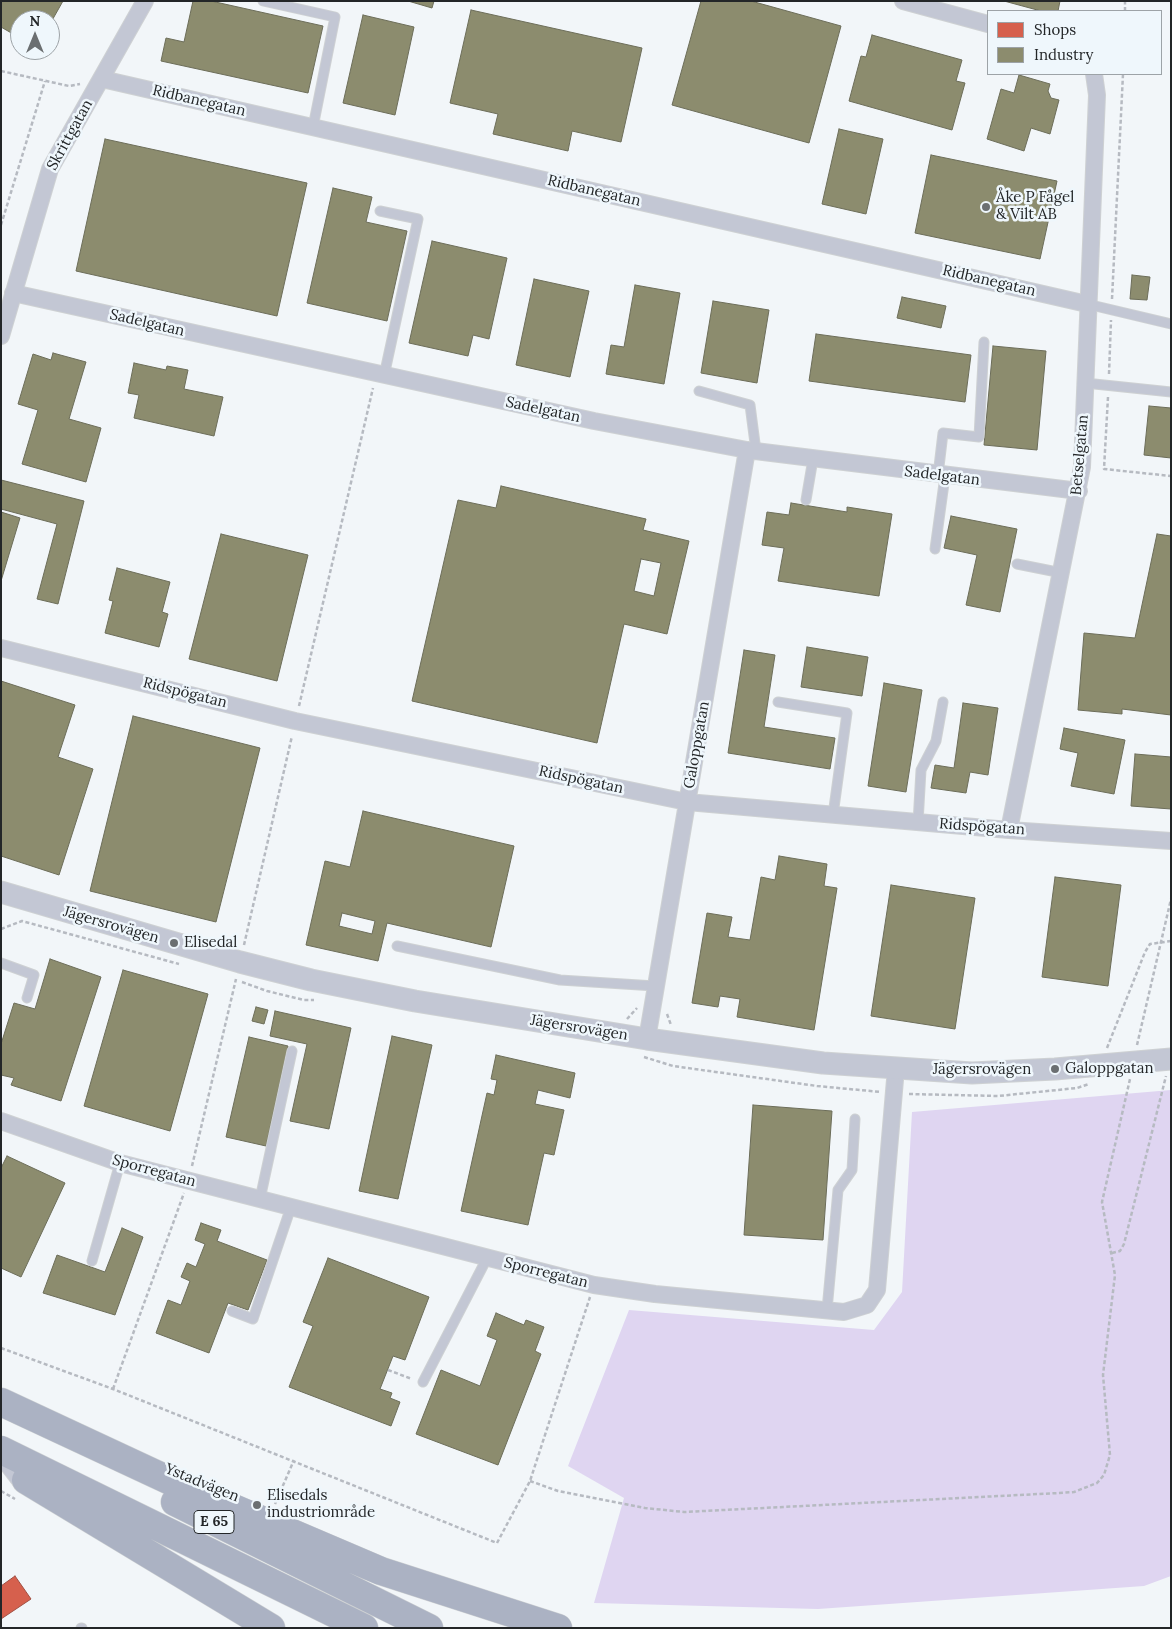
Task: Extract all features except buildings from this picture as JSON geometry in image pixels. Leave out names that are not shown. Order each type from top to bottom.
[{"type":"highway","points":[[1,1401],[177,1484],[382,1571],[557,1628]]},
{"type":"highway","name":"Ystadvägen","points":[[1,1412],[101,1466],[429,1628]]},
{"type":"highway","points":[[3,1461],[271,1628]]},
{"type":"highway","name":"E 65","points":[[3,1461],[364,1628]]},
{"type":"street","points":[[903,1],[987,24]]},
{"type":"street","name":"Skrittgatan","points":[[1,336],[50,169],[102,79],[142,3]]},
{"type":"street","name":"Betselgatan","points":[[1009,830],[1079,491],[1082,467],[1087,304],[1097,95],[1094,75]]},
{"type":"street","name":"Ridbanegatan","points":[[102,79],[1087,304]]},
{"type":"street","name":"Sadelgatan","points":[[13,293],[594,421],[751,450],[813,459],[1079,491]]},
{"type":"street","name":"Galoppgatan","points":[[647,1039],[687,802],[751,450]]},
{"type":"street","name":"Ridspögatan","points":[[1,648],[296,720],[687,802],[918,823],[1171,841]]},
{"type":"street","name":"Jägersrovägen","points":[[1,892],[233,970],[311,980],[415,1001],[647,1039],[823,1063],[972,1073],[1169,1067]]},
{"type":"street","name":"Sporregatan","points":[[1,1121],[120,1163],[594,1285],[655,1294],[844,1312],[867,1305],[877,1290],[896,1068]]},
{"type":"lane","points":[[263,1],[335,17],[313,127]]},
{"type":"lane","points":[[380,211],[418,219],[380,375]]},
{"type":"lane","points":[[1087,304],[1171,324]]},
{"type":"lane","points":[[934,549],[942,476],[943,433],[979,437],[984,342]]},
{"type":"lane","points":[[1085,383],[1171,392]]},
{"type":"lane","points":[[699,392],[750,405],[751,450]]},
{"type":"lane","points":[[806,500],[813,459]]},
{"type":"lane","points":[[1017,564],[1062,573]]},
{"type":"lane","points":[[778,702],[847,713],[834,815]]},
{"type":"lane","points":[[918,823],[921,770],[936,741],[943,702]]},
{"type":"lane","points":[[397,946],[560,980],[655,986]]},
{"type":"lane","points":[[1,963],[34,974],[27,998]]},
{"type":"lane","points":[[260,1199],[292,1050]]},
{"type":"lane","points":[[827,1310],[838,1190],[852,1170],[855,1119]]},
{"type":"lane","points":[[92,1261],[120,1163]]},
{"type":"lane","points":[[232,1311],[253,1319],[291,1207]]},
{"type":"lane","points":[[423,1382],[484,1264],[485,1257]]},
{"type":"lane","name":"Ystadvägen","points":[[1,1401],[19,1404],[165,1468]]},
{"type":"lane","points":[[3,1461],[17,1484],[48,1505]]},
{"type":"lane","points":[[344,1544],[456,1596]]},
{"type":"lane","points":[[179,1584],[264,1628]]},
{"type":"path","points":[[1,71],[70,86],[102,79]]},
{"type":"path","points":[[1,225],[45,81]]},
{"type":"path","points":[[233,970],[380,375]]},
{"type":"path","points":[[1136,1052],[1171,899]]},
{"type":"path","points":[[1,929],[22,921],[180,964]]},
{"type":"path","points":[[1105,1053],[1150,944],[1171,941]]},
{"type":"path","points":[[1111,1254],[1120,1251],[1124,1244],[1169,1067]]},
{"type":"path","points":[[530,1481],[558,1491],[664,1512],[1059,1493],[1087,1488],[1097,1483],[1104,1474],[1110,1454],[1103,1375],[1115,1275],[1102,1202],[1130,1077]]},
{"type":"path","points":[[1,1348],[113,1389],[294,1460],[497,1543],[530,1481],[594,1285]]},
{"type":"path","points":[[388,1370],[423,1382]]},
{"type":"path","points":[[274,1506],[294,1460]]},
{"type":"shaded area","points":[[1171,1090],[1171,1576],[1144,1586],[818,1609],[594,1603],[624,1498],[568,1466],[629,1310],[874,1330],[902,1292],[912,1112]]},
{"type":"place","name":"Åke P Fågel & Vilt AB","points":[[986,207]]},
{"type":"place","name":"Elisedal","points":[[174,943]]},
{"type":"place","name":"Galoppgatan","points":[[1055,1069]]},
{"type":"place","name":"Elisedals industriområde","points":[[257,1505]]}]
